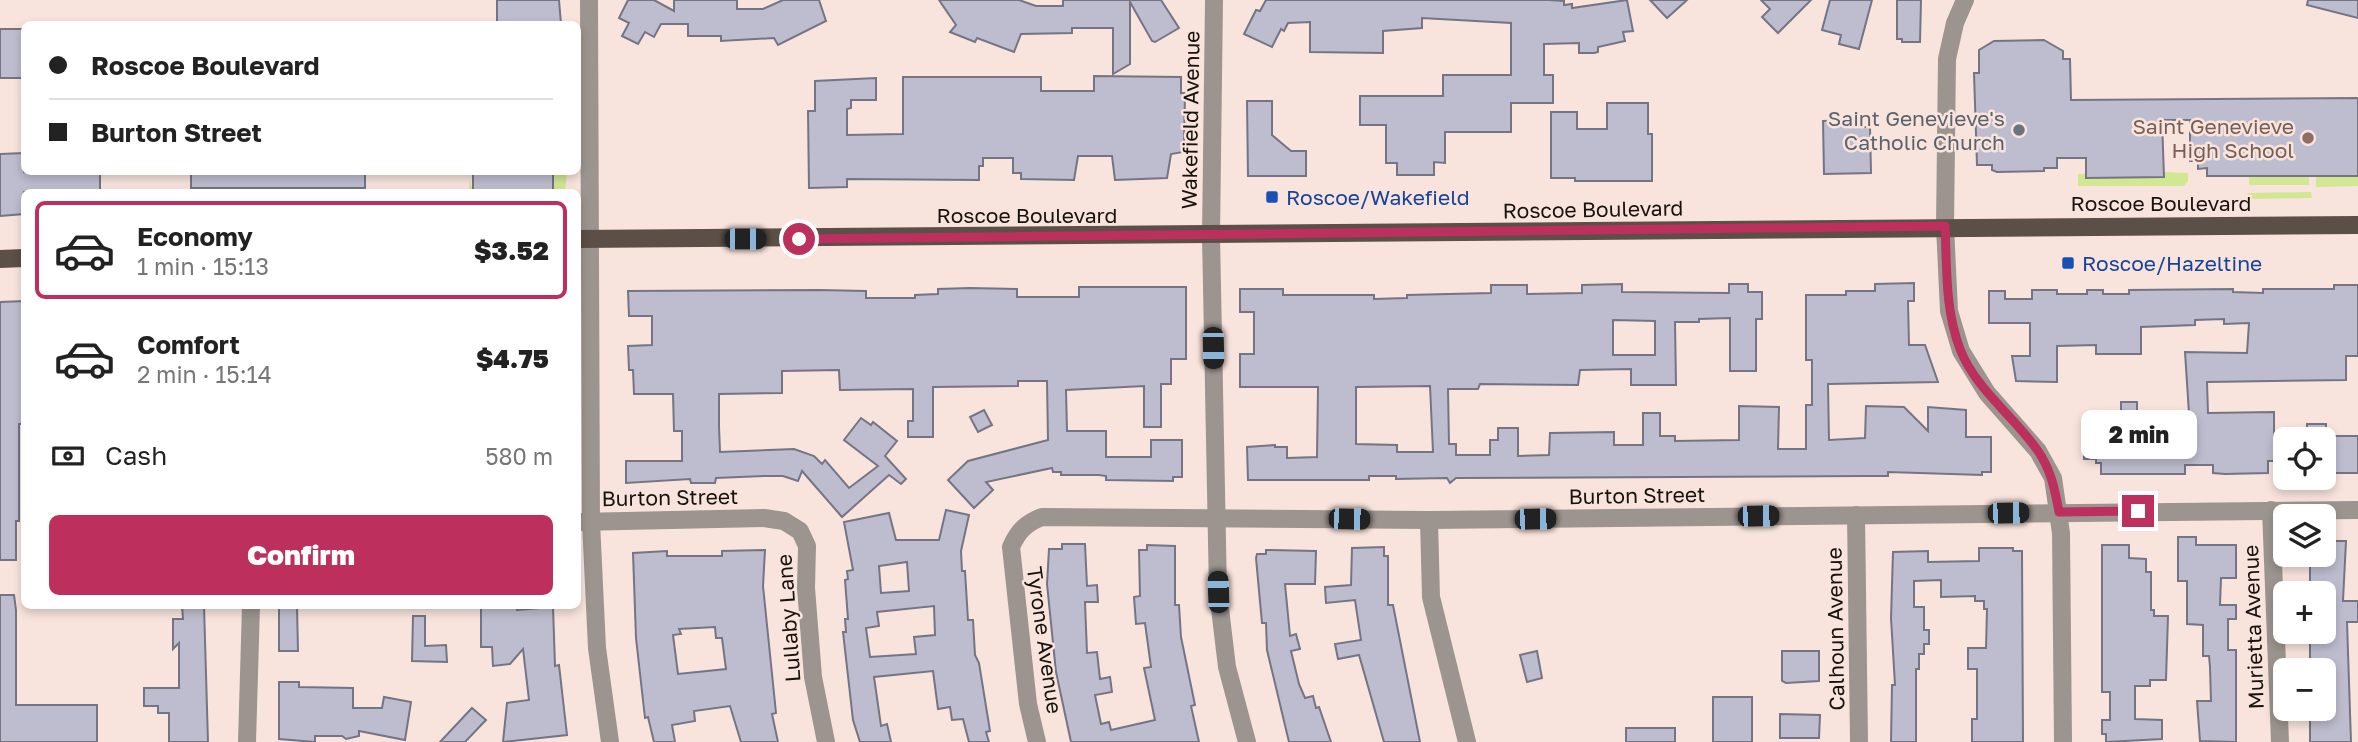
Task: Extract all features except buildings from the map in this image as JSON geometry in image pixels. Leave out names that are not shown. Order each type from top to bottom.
[{"type":"main road","name":"Roscoe Boulevard","points":[[583,239],[1212,236],[1945,226],[2358,225]]},
{"type":"main road","points":[[0,259],[21,258]]},
{"type":"street","points":[[589,0],[583,239],[584,522],[610,742]]},
{"type":"street","name":"Wakefield Avenue","points":[[1214,0],[1212,236],[1218,592],[1227,667],[1247,742]]},
{"type":"street","points":[[1965,0],[1955,23],[1947,59],[1945,226],[1949,311],[1961,351],[1987,393],[2038,451],[2053,478],[2059,512],[2063,742]]},
{"type":"street","name":"Murietta Avenue","points":[[2272,510],[2280,742]]},
{"type":"street","name":"Burton Street","points":[[1042,517],[1429,520],[2358,510]]},
{"type":"street","name":"Calhoun Avenue","points":[[1856,515],[1858,742]]},
{"type":"street","name":"Tyrone Avenue","points":[[1037,742],[1028,704],[1011,547],[1017,534],[1030,522],[1042,517]]},
{"type":"street","name":"Burton Street","points":[[584,522],[764,518]]},
{"type":"street","name":"Lullaby Lane","points":[[764,518],[784,521],[800,531],[807,546],[806,588],[813,677],[826,742]]},
{"type":"street","points":[[1429,520],[1431,597],[1467,742]]},
{"type":"street","points":[[247,742],[251,609]]},
{"type":"green space","points":[[2358,169],[2358,186],[2316,187],[2316,175]]},
{"type":"green space","points":[[2142,171],[2188,173],[2188,181],[2184,186],[2078,186],[2078,174]]},
{"type":"green space","points":[[553,175],[567,175],[565,189],[552,189]]},
{"type":"green space","points":[[2249,176],[2309,176],[2309,185],[2249,185]]},
{"type":"green space","points":[[2311,192],[2312,198],[2247,199],[2247,193]]},
{"type":"place","name":"Saint Genevieve's Catholic Church","points":[[2019,130]]},
{"type":"place","name":"Saint Genevieve High School","points":[[2308,138]]},
{"type":"place","name":"Roscoe/Wakefield","points":[[1272,197]]},
{"type":"place","name":"Roscoe/Hazeltine","points":[[2068,263]]},
{"type":"route","points":[[799,239],[1356,235],[1945,226],[1949,311],[1961,351],[1987,393],[2038,451],[2053,478],[2059,512],[2138,511]]}]
